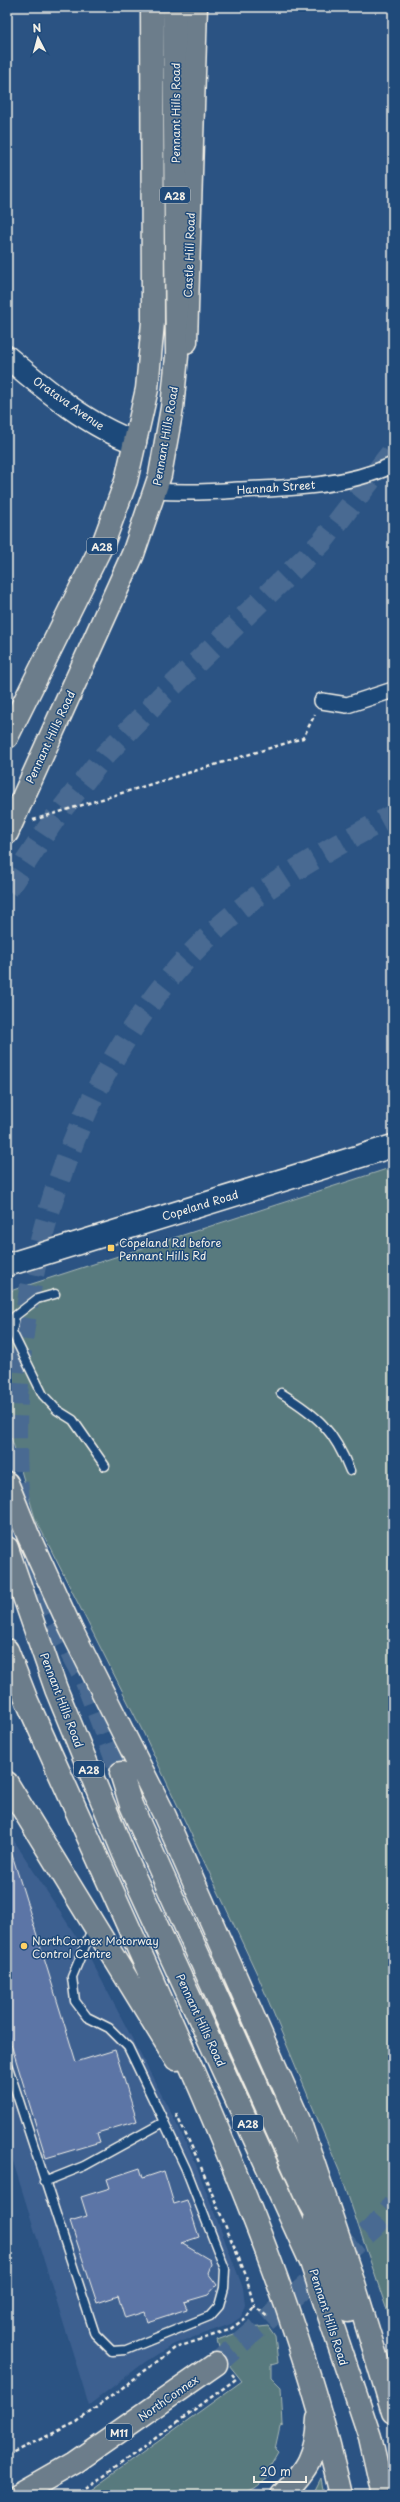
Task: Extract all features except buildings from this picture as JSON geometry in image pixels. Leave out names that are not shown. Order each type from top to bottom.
[{"type":"main road","name":"Pennant Hills Road","points":[[7,737],[104,541],[126,481],[147,389],[153,322],[152,7]]},
{"type":"main road","name":"Pennant Hills Road","points":[[7,833],[113,602],[133,554],[155,492],[172,408],[175,382],[174,7]]},
{"type":"main road","name":"Castle Hill Road","points":[[175,382],[187,338],[196,7]]},
{"type":"main road","name":"Oratava Avenue","points":[[7,357],[79,411],[116,435],[136,442]]},
{"type":"main road","name":"Copeland Road","points":[[7,1265],[393,1146]]},
{"type":"main road","points":[[7,1483],[28,1535],[71,1629],[164,1814],[290,2101],[353,2281],[393,2412]]},
{"type":"main road","name":"Pennant Hills Road","points":[[7,1548],[56,1689],[124,1854],[311,2262],[370,2437],[383,2495]]},
{"type":"main road","name":"A28","points":[[7,1650],[27,1701],[210,2110],[290,2311],[318,2404],[341,2495]]},
{"type":"main road","points":[[122,1773],[131,1805],[308,2199],[364,2356],[376,2404],[370,2437]]},
{"type":"main road","points":[[7,1782],[91,1918],[153,2024],[210,2110]]},
{"type":"main road","points":[[308,2199],[353,2281]]},
{"type":"main road","name":"NorthConnex","points":[[18,2495],[74,2463],[216,2364]]},
{"type":"main road","points":[[282,2495],[304,2473],[311,2460],[316,2446],[318,2404]]},
{"type":"street","name":"Hannah Street","points":[[155,492],[259,490],[345,481],[376,473],[393,465]]},
{"type":"street","points":[[322,701],[347,705],[393,690]]},
{"type":"lane","points":[[55,1294],[37,1300],[15,1316],[12,1332],[43,1395],[57,1410],[73,1420],[105,1466]]},
{"type":"lane","points":[[281,1394],[323,1424],[340,1446],[350,1471]]},
{"type":"lane","points":[[7,2064],[44,2182],[95,2334],[103,2344],[112,2351],[126,2350],[210,2316],[221,2300],[224,2288],[225,2269],[186,2169],[128,2046],[108,2028],[87,2017],[75,2001],[72,1977],[93,1932],[91,1918]]},
{"type":"lane","points":[[44,2182],[84,2166],[164,2122]]},
{"type":"path","points":[[33,821],[303,738],[322,701]]},
{"type":"path","points":[[7,2455],[77,2422],[175,2348],[229,2330],[246,2318],[254,2306]]},
{"type":"path","points":[[73,2495],[104,2476],[236,2380]]},
{"type":"shaded area","points":[[7,1830],[90,1958],[169,2109],[193,2157],[243,2288],[245,2305],[241,2317],[231,2324],[174,2344],[145,2362],[89,2405],[7,2142]]},
{"type":"green space","points":[[393,1167],[393,2328],[341,2175],[258,1976],[143,1732],[35,1518],[7,1423],[7,1292]]},
{"type":"green space","points":[[268,2326],[275,2336],[278,2363],[271,2365],[271,2377],[281,2387],[283,2425],[280,2426],[275,2449],[278,2452],[267,2471],[272,2475],[255,2488],[240,2495],[84,2495],[242,2381],[221,2355],[217,2340],[251,2328]]},
{"type":"green space","points":[[321,2478],[324,2495],[319,2495],[315,2490]]},
{"type":"tunnel","points":[[7,890],[55,818],[104,756],[162,696],[322,542],[393,451]]},
{"type":"tunnel","points":[[19,1504],[16,1424],[22,1342],[36,1260],[60,1179],[91,1101],[132,1030],[180,966],[238,911],[294,871],[393,815]]},
{"type":"tunnel","points":[[33,1561],[45,1605],[85,1679],[121,1773]]},
{"type":"tunnel","points":[[216,2364],[373,2228],[393,2205]]},
{"type":"place","name":"Copeland Rd before Pennant Hills Rd","points":[[111,1248]]},
{"type":"place","name":"NorthConnex Motorway Control Centre","points":[[24,1946]]}]
